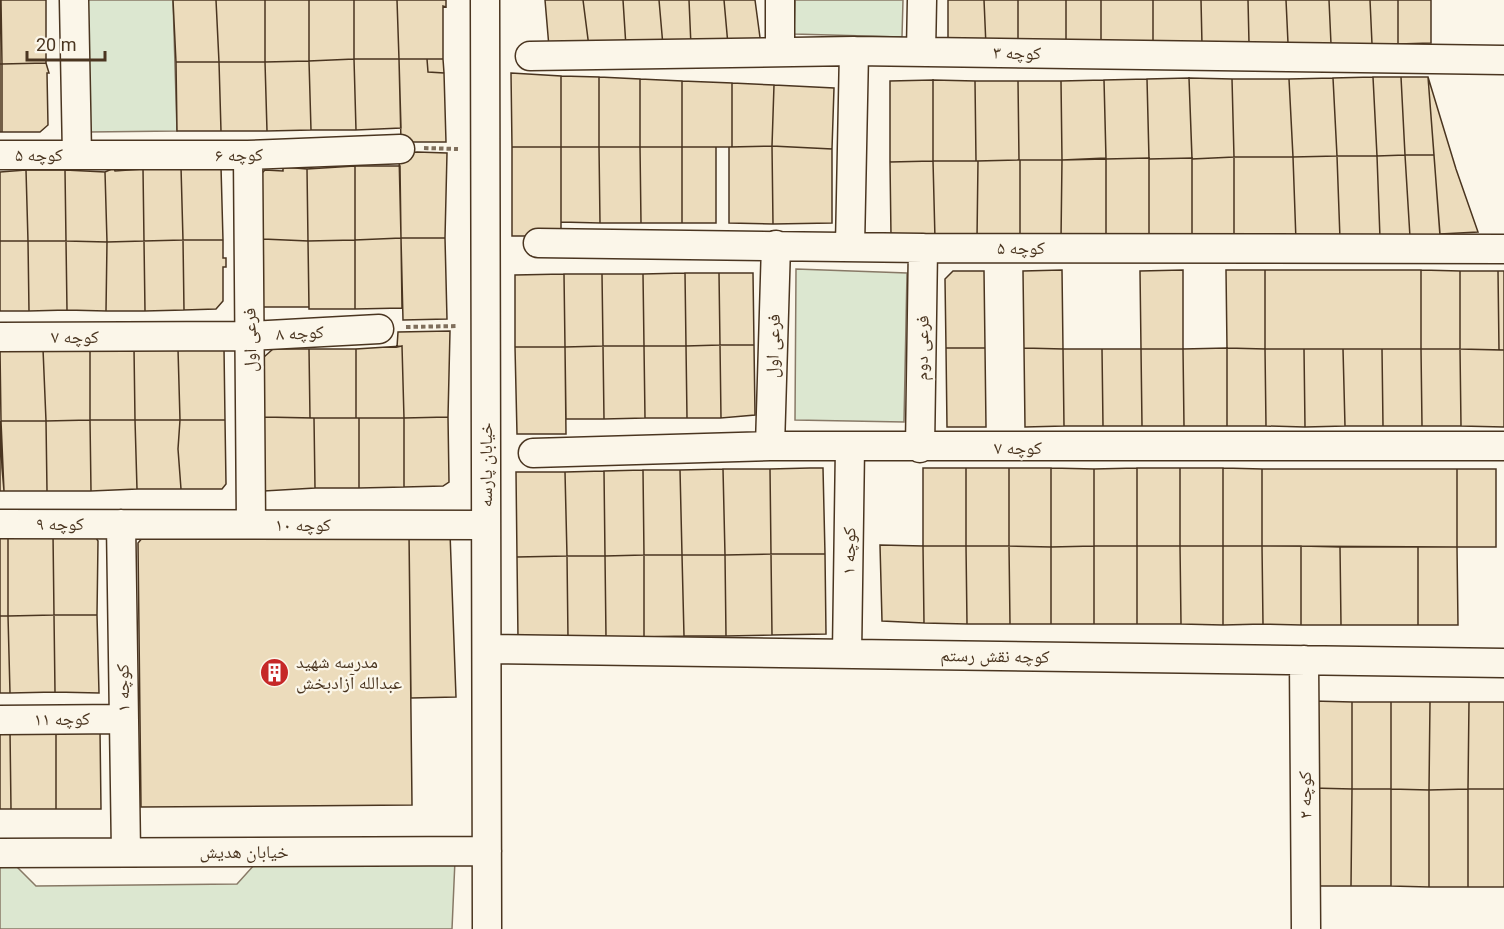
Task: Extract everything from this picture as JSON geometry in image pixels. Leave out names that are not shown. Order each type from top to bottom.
[{"type":"street","points":[[74,0],[77,155]]},
{"type":"street","name":"خیابان پارسه","points":[[485,0],[487,929]]},
{"type":"street","points":[[780,0],[780,50]]},
{"type":"street","points":[[921,52],[922,0]]},
{"type":"street","name":"کوچه ۳","points":[[530,56],[780,50],[1504,60]]},
{"type":"street","points":[[850,246],[854,51]]},
{"type":"street","name":"کوچه ۶","points":[[77,155],[248,155],[400,149]]},
{"type":"street","name":"کوچه ۵","points":[[0,155],[77,155]]},
{"type":"street","name":"فرعی اول","points":[[248,155],[251,525]]},
{"type":"street","name":"کوچه ۵","points":[[538,243],[923,248],[1504,249]]},
{"type":"street","name":"فرعی اول","points":[[770,446],[776,245]]},
{"type":"street","name":"فرعی دوم","points":[[920,448],[923,248]]},
{"type":"street","name":"کوچه ۸","points":[[149,336],[249,336],[379,328]]},
{"type":"street","name":"کوچه ۷","points":[[0,337],[149,336]]},
{"type":"street","name":"کوچه ۷","points":[[533,453],[770,446],[920,448],[1504,446]]},
{"type":"street","name":"کوچه ۱","points":[[847,654],[850,447]]},
{"type":"street","name":"کوچه ۹","points":[[0,524],[121,524]]},
{"type":"street","name":"کوچه ۱۰","points":[[121,524],[486,525]]},
{"type":"street","name":"کوچه ۱","points":[[121,524],[126,852]]},
{"type":"street","name":"کوچه نقش رستم","points":[[487,649],[1504,663]]},
{"type":"street","name":"کوچه ۲","points":[[1304,660],[1306,929]]},
{"type":"street","name":"کوچه ۱۱","points":[[0,720],[124,719]]},
{"type":"street","name":"خیابان هدیش","points":[[0,853],[487,851]]},
{"type":"path","points":[[400,149],[450,146],[485,155]]},
{"type":"path","points":[[379,328],[454,326],[486,331]]},
{"type":"green space","points":[[83,0],[173,0],[177,131],[88,132]]},
{"type":"green space","points":[[795,0],[903,0],[902,37],[794,34]]},
{"type":"green space","points":[[796,269],[907,273],[904,422],[795,420]]},
{"type":"green space","points":[[455,860],[452,929],[0,929],[0,864],[14,864],[36,886],[237,884],[256,863]]},
{"type":"building","points":[[1,0],[2,64],[0,64]]},
{"type":"building","points":[[1,0],[46,0],[46,63],[2,64]]},
{"type":"building","points":[[173,0],[216,0],[219,62],[176,62]]},
{"type":"building","points":[[216,0],[265,0],[265,62],[219,62]]},
{"type":"building","points":[[265,0],[309,0],[309,61],[265,62]]},
{"type":"building","points":[[309,0],[354,0],[354,59],[309,61]]},
{"type":"building","points":[[354,0],[397,0],[399,59],[354,59]]},
{"type":"building","points":[[397,0],[446,0],[446,7],[443,6],[443,59],[399,59]]},
{"type":"building","points":[[545,0],[583,0],[589,47],[549,47]]},
{"type":"building","points":[[583,0],[623,0],[626,47],[589,47]]},
{"type":"building","points":[[623,0],[659,0],[663,46],[626,47]]},
{"type":"building","points":[[659,0],[689,0],[691,46],[663,46]]},
{"type":"building","points":[[689,0],[724,0],[728,45],[691,46]]},
{"type":"building","points":[[724,0],[755,0],[761,45],[728,45]]},
{"type":"building","points":[[948,0],[984,0],[986,46],[948,39]]},
{"type":"building","points":[[984,0],[1018,0],[1018,44],[986,46]]},
{"type":"building","points":[[1018,0],[1066,0],[1066,45],[1018,44]]},
{"type":"building","points":[[1066,0],[1101,0],[1101,44],[1066,45]]},
{"type":"building","points":[[1101,0],[1153,0],[1153,45],[1101,44]]},
{"type":"building","points":[[1153,0],[1201,0],[1202,45],[1153,45]]},
{"type":"building","points":[[1201,0],[1248,0],[1249,43],[1202,45]]},
{"type":"building","points":[[1248,0],[1286,0],[1288,43],[1249,43]]},
{"type":"building","points":[[1286,0],[1329,0],[1331,44],[1288,43]]},
{"type":"building","points":[[1329,0],[1370,0],[1372,44],[1331,44]]},
{"type":"building","points":[[1370,0],[1398,0],[1398,44],[1372,44]]},
{"type":"building","points":[[1398,0],[1431,0],[1431,43],[1398,44]]},
{"type":"building","points":[[354,59],[356,130],[311,130],[309,61]]},
{"type":"building","points":[[354,59],[399,59],[401,128],[356,130]]},
{"type":"building","points":[[399,59],[427,59],[428,72],[444,73],[446,142],[401,142]]},
{"type":"building","points":[[427,59],[443,59],[444,73],[428,72]]},
{"type":"building","points":[[309,61],[311,130],[267,131],[265,62]]},
{"type":"building","points":[[176,62],[219,62],[221,131],[177,131]]},
{"type":"building","points":[[219,62],[265,62],[267,131],[221,131]]},
{"type":"building","points":[[46,63],[49,73],[47,73],[48,125],[40,132],[2,132],[2,64]]},
{"type":"building","points":[[0,64],[2,64],[2,132],[0,132]]},
{"type":"building","points":[[511,73],[561,76],[561,147],[512,147]]},
{"type":"building","points":[[561,76],[599,77],[599,147],[561,147]]},
{"type":"building","points":[[599,77],[640,79],[640,147],[599,147]]},
{"type":"building","points":[[1373,77],[1377,156],[1337,156],[1333,78]]},
{"type":"building","points":[[1373,77],[1401,77],[1405,155],[1377,156]]},
{"type":"building","points":[[1401,77],[1428,77],[1434,155],[1405,155]]},
{"type":"building","points":[[1428,77],[1456,169],[1478,232],[1440,234]]},
{"type":"building","points":[[1189,78],[1232,79],[1234,157],[1192,159]]},
{"type":"building","points":[[1189,78],[1192,158],[1149,159],[1147,79]]},
{"type":"building","points":[[1333,78],[1337,156],[1293,157],[1289,79]]},
{"type":"building","points":[[640,79],[682,81],[682,147],[640,147]]},
{"type":"building","points":[[1147,79],[1149,158],[1106,159],[1104,80]]},
{"type":"building","points":[[1232,79],[1289,79],[1293,157],[1234,157]]},
{"type":"building","points":[[933,80],[933,161],[890,162],[890,81]]},
{"type":"building","points":[[933,80],[975,81],[976,161],[933,161]]},
{"type":"building","points":[[1104,80],[1106,158],[1062,160],[1061,81]]},
{"type":"building","points":[[682,81],[732,83],[732,147],[682,147]]},
{"type":"building","points":[[975,81],[1018,81],[1019,160],[976,161]]},
{"type":"building","points":[[1018,81],[1061,81],[1062,160],[1019,160]]},
{"type":"building","points":[[732,83],[774,85],[772,146],[732,147]]},
{"type":"building","points":[[774,85],[834,88],[832,149],[772,146]]},
{"type":"building","points":[[772,146],[773,224],[729,223],[729,147]]},
{"type":"building","points":[[772,146],[832,149],[832,223],[773,224]]},
{"type":"building","points":[[512,147],[561,147],[561,236],[512,236]]},
{"type":"building","points":[[561,147],[599,147],[600,223],[561,222]]},
{"type":"building","points":[[599,147],[640,147],[641,223],[600,223]]},
{"type":"building","points":[[640,147],[682,147],[682,223],[641,223]]},
{"type":"building","points":[[682,147],[716,147],[716,223],[682,223]]},
{"type":"building","points":[[447,153],[445,238],[401,238],[399,154]]},
{"type":"building","points":[[1405,155],[1434,155],[1440,236],[1410,237]]},
{"type":"building","points":[[1405,155],[1410,237],[1380,238],[1377,156]]},
{"type":"building","points":[[1337,156],[1377,156],[1380,238],[1340,239]]},
{"type":"building","points":[[1337,156],[1340,239],[1296,241],[1293,157]]},
{"type":"building","points":[[1234,157],[1234,240],[1192,240],[1192,159]]},
{"type":"building","points":[[1234,157],[1293,157],[1296,241],[1234,240]]},
{"type":"building","points":[[1149,158],[1149,239],[1106,239],[1106,159]]},
{"type":"building","points":[[1192,158],[1192,240],[1149,239],[1149,159]]},
{"type":"building","points":[[1106,159],[1106,239],[1061,239],[1062,160]]},
{"type":"building","points":[[1020,160],[1020,239],[977,239],[978,161]]},
{"type":"building","points":[[1020,160],[1062,160],[1061,239],[1020,239]]},
{"type":"building","points":[[933,161],[935,239],[891,236],[890,162]]},
{"type":"building","points":[[933,161],[978,161],[977,239],[935,239]]},
{"type":"building","points":[[355,166],[400,166],[401,238],[355,240]]},
{"type":"building","points":[[355,166],[355,240],[308,241],[307,169]]},
{"type":"building","points":[[181,167],[221,167],[223,240],[183,240]]},
{"type":"building","points":[[181,167],[183,240],[144,241],[143,169]]},
{"type":"building","points":[[283,167],[307,169],[308,241],[263,239],[261,174],[265,170],[283,171]]},
{"type":"building","points":[[114,168],[115,171],[143,169],[144,241],[107,242],[105,172]]},
{"type":"building","points":[[26,170],[28,241],[0,241],[0,172]]},
{"type":"building","points":[[26,170],[65,170],[66,241],[28,241]]},
{"type":"building","points":[[65,170],[105,172],[107,242],[66,241]]},
{"type":"building","points":[[401,238],[445,238],[447,319],[403,320]]},
{"type":"building","points":[[401,238],[402,308],[355,309],[355,240]]},
{"type":"building","points":[[263,239],[308,241],[309,307],[260,307]]},
{"type":"building","points":[[183,240],[184,310],[145,311],[144,241]]},
{"type":"building","points":[[183,240],[223,240],[223,258],[226,258],[226,267],[223,267],[223,301],[216,309],[184,310]]},
{"type":"building","points":[[355,240],[355,309],[309,309],[308,241]]},
{"type":"building","points":[[0,241],[28,241],[29,311],[0,311]]},
{"type":"building","points":[[28,241],[66,241],[67,310],[29,311]]},
{"type":"building","points":[[66,241],[107,242],[106,311],[67,310]]},
{"type":"building","points":[[144,241],[145,311],[106,311],[107,242]]},
{"type":"building","points":[[1062,270],[1063,349],[1024,348],[1023,271]]},
{"type":"building","points":[[1183,270],[1183,349],[1141,349],[1140,271]]},
{"type":"building","points":[[1226,270],[1265,270],[1265,349],[1227,348]]},
{"type":"building","points":[[1265,270],[1421,270],[1421,349],[1265,349]]},
{"type":"building","points":[[1421,270],[1460,271],[1460,349],[1421,349]]},
{"type":"building","points":[[953,271],[984,271],[985,348],[946,348],[945,279]]},
{"type":"building","points":[[1460,271],[1498,271],[1499,350],[1460,349]]},
{"type":"building","points":[[1498,271],[1504,271],[1504,350],[1499,350]]},
{"type":"building","points":[[685,273],[686,346],[644,346],[643,274]]},
{"type":"building","points":[[685,273],[719,273],[720,345],[686,346]]},
{"type":"building","points":[[719,273],[753,273],[754,345],[720,345]]},
{"type":"building","points":[[564,274],[602,274],[603,346],[565,347]]},
{"type":"building","points":[[564,274],[565,347],[515,347],[515,275]]},
{"type":"building","points":[[602,274],[643,274],[644,346],[603,346]]},
{"type":"building","points":[[450,331],[448,417],[404,418],[402,346],[397,347],[398,332]]},
{"type":"building","points":[[720,345],[754,345],[755,415],[721,418]]},
{"type":"building","points":[[720,345],[721,418],[687,418],[686,346]]},
{"type":"building","points":[[402,346],[404,418],[356,418],[356,349]]},
{"type":"building","points":[[603,346],[644,346],[645,418],[604,419]]},
{"type":"building","points":[[603,346],[604,419],[566,419],[565,347]]},
{"type":"building","points":[[644,346],[686,346],[687,418],[645,418]]},
{"type":"building","points":[[515,347],[565,347],[566,434],[517,434]]},
{"type":"building","points":[[90,348],[90,420],[46,421],[43,349]]},
{"type":"building","points":[[90,348],[134,348],[135,420],[90,420]]},
{"type":"building","points":[[134,348],[178,349],[180,420],[135,420]]},
{"type":"building","points":[[224,348],[225,420],[180,420],[178,349]]},
{"type":"building","points":[[946,348],[985,348],[986,427],[947,427]]},
{"type":"building","points":[[1024,348],[1063,349],[1064,426],[1025,427]]},
{"type":"building","points":[[1227,348],[1227,426],[1184,426],[1183,349]]},
{"type":"building","points":[[1227,348],[1265,349],[1266,426],[1227,426]]},
{"type":"building","points":[[0,349],[43,349],[46,421],[1,421]]},
{"type":"building","points":[[273,349],[309,349],[310,418],[264,417],[264,357]]},
{"type":"building","points":[[309,349],[356,349],[356,418],[310,418]]},
{"type":"building","points":[[1063,349],[1102,349],[1103,426],[1064,426]]},
{"type":"building","points":[[1102,349],[1141,349],[1142,426],[1103,426]]},
{"type":"building","points":[[1141,349],[1183,349],[1184,426],[1142,426]]},
{"type":"building","points":[[1265,349],[1304,349],[1305,427],[1266,426]]},
{"type":"building","points":[[1304,349],[1343,349],[1345,426],[1305,427]]},
{"type":"building","points":[[1343,349],[1382,349],[1383,426],[1345,426]]},
{"type":"building","points":[[1382,349],[1421,349],[1422,426],[1383,426]]},
{"type":"building","points":[[1421,349],[1460,349],[1461,426],[1422,426]]},
{"type":"building","points":[[1460,349],[1504,350],[1504,427],[1461,426]]},
{"type":"building","points":[[264,417],[314,418],[315,488],[264,491]]},
{"type":"building","points":[[448,417],[449,482],[443,486],[404,487],[404,418]]},
{"type":"building","points":[[314,418],[359,418],[359,488],[315,488]]},
{"type":"building","points":[[359,418],[404,418],[404,487],[359,488]]},
{"type":"building","points":[[90,420],[135,420],[137,489],[91,491]]},
{"type":"building","points":[[90,420],[91,491],[47,491],[46,421]]},
{"type":"building","points":[[135,420],[180,420],[178,449],[181,489],[137,489]]},
{"type":"building","points":[[180,420],[225,420],[226,484],[222,489],[181,489],[178,449]]},
{"type":"building","points":[[0,421],[2,468],[4,491],[0,491]]},
{"type":"building","points":[[1,421],[46,421],[47,491],[4,491]]},
{"type":"building","points":[[823,468],[825,554],[771,554],[770,469]]},
{"type":"building","points":[[923,468],[966,468],[966,546],[923,546]]},
{"type":"building","points":[[966,468],[1009,468],[1009,546],[966,546]]},
{"type":"building","points":[[1009,468],[1051,468],[1051,547],[1009,546]]},
{"type":"building","points":[[1051,468],[1094,469],[1094,546],[1051,547]]},
{"type":"building","points":[[1137,468],[1180,468],[1180,546],[1137,546]]},
{"type":"building","points":[[1137,468],[1137,546],[1094,546],[1094,469]]},
{"type":"building","points":[[1180,468],[1223,468],[1223,546],[1180,546]]},
{"type":"building","points":[[1223,468],[1262,469],[1262,546],[1223,546]]},
{"type":"building","points":[[723,469],[725,555],[682,555],[680,470]]},
{"type":"building","points":[[723,469],[770,469],[771,554],[725,555]]},
{"type":"building","points":[[1262,469],[1457,469],[1457,547],[1262,546]]},
{"type":"building","points":[[1457,469],[1496,469],[1496,547],[1457,547]]},
{"type":"building","points":[[643,470],[644,555],[605,556],[604,471]]},
{"type":"building","points":[[643,470],[680,470],[682,555],[644,555]]},
{"type":"building","points":[[604,471],[605,556],[567,556],[565,472]]},
{"type":"building","points":[[516,472],[565,472],[567,556],[517,557]]},
{"type":"building","points":[[450,533],[456,697],[411,698],[409,534]]},
{"type":"building","points":[[53,534],[54,615],[8,616],[8,536]]},
{"type":"building","points":[[53,534],[95,536],[98,541],[97,615],[54,615]]},
{"type":"building","name":"مدرسه شهید عبدالله آزادبخش","points":[[409,534],[412,805],[141,807],[138,543],[144,536]]},
{"type":"building","points":[[0,536],[8,536],[8,616],[0,616]]},
{"type":"building","points":[[880,545],[923,546],[924,623],[882,621]]},
{"type":"building","points":[[923,546],[966,546],[967,624],[924,623]]},
{"type":"building","points":[[966,546],[1009,546],[1010,624],[967,624]]},
{"type":"building","points":[[1009,546],[1051,547],[1051,624],[1010,624]]},
{"type":"building","points":[[1094,546],[1094,624],[1051,624],[1051,547]]},
{"type":"building","points":[[1094,546],[1137,546],[1137,624],[1094,624]]},
{"type":"building","points":[[1137,546],[1180,546],[1181,624],[1137,624]]},
{"type":"building","points":[[1180,546],[1223,546],[1223,625],[1181,624]]},
{"type":"building","points":[[1223,546],[1262,546],[1263,624],[1223,625]]},
{"type":"building","points":[[1262,546],[1301,546],[1301,625],[1263,624]]},
{"type":"building","points":[[1301,546],[1340,547],[1341,625],[1301,625]]},
{"type":"building","points":[[1340,547],[1418,547],[1418,625],[1341,625]]},
{"type":"building","points":[[1418,547],[1457,547],[1458,625],[1418,625]]},
{"type":"building","points":[[771,554],[825,554],[826,634],[772,635]]},
{"type":"building","points":[[771,554],[772,635],[726,636],[725,555]]},
{"type":"building","points":[[644,555],[682,555],[684,636],[644,637]]},
{"type":"building","points":[[644,555],[644,637],[606,637],[605,556]]},
{"type":"building","points":[[682,555],[725,555],[726,636],[684,636]]},
{"type":"building","points":[[567,556],[568,638],[518,638],[517,557]]},
{"type":"building","points":[[567,556],[605,556],[606,637],[568,638]]},
{"type":"building","points":[[54,615],[97,615],[99,693],[55,692]]},
{"type":"building","points":[[54,615],[55,692],[10,693],[8,616]]},
{"type":"building","points":[[0,616],[8,616],[10,693],[0,693]]},
{"type":"building","points":[[1313,701],[1352,702],[1352,789],[1312,788]]},
{"type":"building","points":[[1352,702],[1391,702],[1391,789],[1352,789]]},
{"type":"building","points":[[1391,702],[1430,702],[1429,790],[1391,789]]},
{"type":"building","points":[[1430,702],[1469,702],[1468,789],[1429,790]]},
{"type":"building","points":[[1469,702],[1504,702],[1504,789],[1468,789]]},
{"type":"building","points":[[56,730],[56,809],[11,809],[10,731]]},
{"type":"building","points":[[56,730],[100,730],[101,809],[56,809]]},
{"type":"building","points":[[10,731],[11,809],[0,809],[0,732]]},
{"type":"building","points":[[1312,788],[1352,789],[1351,886],[1321,886],[1312,878]]},
{"type":"building","points":[[1352,789],[1391,789],[1391,886],[1351,886]]},
{"type":"building","points":[[1391,789],[1429,790],[1429,887],[1391,886]]},
{"type":"building","points":[[1468,789],[1468,887],[1429,887],[1429,790]]},
{"type":"building","points":[[1468,789],[1504,789],[1504,887],[1468,887]]},
{"type":"place","name":"مدرسه شهید عبدالله آزادبخش","points":[[275,672]]}]
